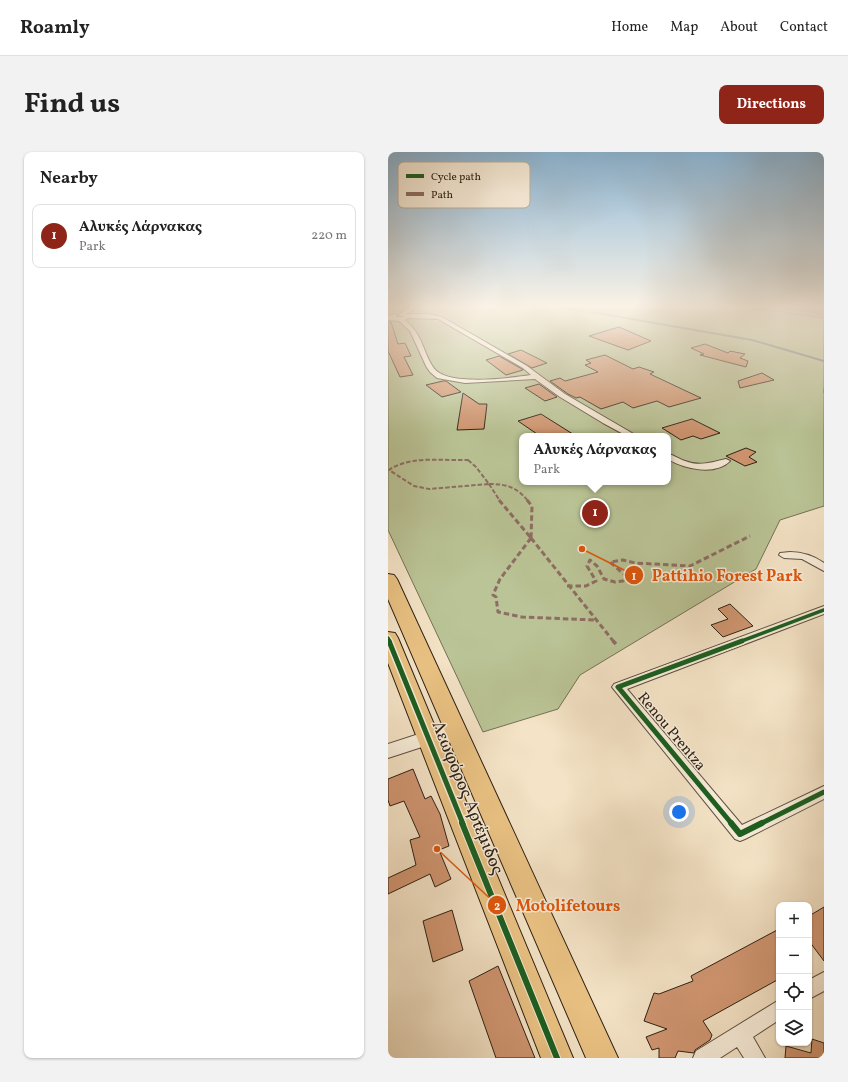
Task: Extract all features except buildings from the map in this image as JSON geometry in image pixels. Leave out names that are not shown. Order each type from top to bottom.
[{"type":"main road","name":"Λεωφόρος Αρτέμιδος","points":[[388,579],[602,1058]]},
{"type":"main road","name":"Λεωφόρος Αρτέμιδος","points":[[388,638],[557,1058]]},
{"type":"street","points":[[421,348],[432,372],[443,378],[461,380],[496,380],[536,377]]},
{"type":"street","points":[[493,348],[525,367],[536,377],[609,424],[627,433]]},
{"type":"street","points":[[671,458],[694,467],[718,465],[726,461]]},
{"type":"street","points":[[784,555],[797,554],[808,557],[824,568]]},
{"type":"street","name":"Renou Prentza","points":[[824,610],[618,687],[740,834],[824,792]]},
{"type":"street","points":[[388,751],[428,738],[458,734]]},
{"type":"street","points":[[812,988],[824,981]]},
{"type":"street","points":[[703,1058],[777,1010]]},
{"type":"street","points":[[740,1034],[755,1058]]},
{"type":"green space","points":[[388,348],[824,348],[824,506],[780,520],[756,569],[580,675],[558,709],[483,732],[388,530]]},
{"type":"waterway","points":[[780,348],[824,361]]},
{"type":"marked path","points":[[824,388],[824,393]]},
{"type":"marked path","points":[[595,620],[583,618],[522,617],[498,612],[496,597],[493,595],[500,579],[531,538],[532,506],[518,490],[509,486],[497,484],[484,485],[442,489],[429,489],[414,486],[389,470],[403,463],[414,461],[468,460],[472,463],[481,472],[489,484],[492,490],[503,505],[528,535],[532,540],[542,553],[616,644]]},
{"type":"marked path","points":[[567,586],[586,586],[593,584],[596,581],[587,566],[590,560],[597,566],[604,579],[615,582],[623,581],[626,576],[610,562],[623,560],[635,563],[690,566],[750,536]]},
{"type":"cycle path","points":[[824,610],[618,687],[740,834],[824,792]]},
{"type":"cycle path","points":[[388,638],[557,1058]]},
{"type":"place","name":"Αλυκές Λάρνακας","points":[[595,513]]},
{"type":"place","name":"Pattihio Forest Park","points":[[582,549]]},
{"type":"place","name":"Motolifetours","points":[[437,849]]}]
